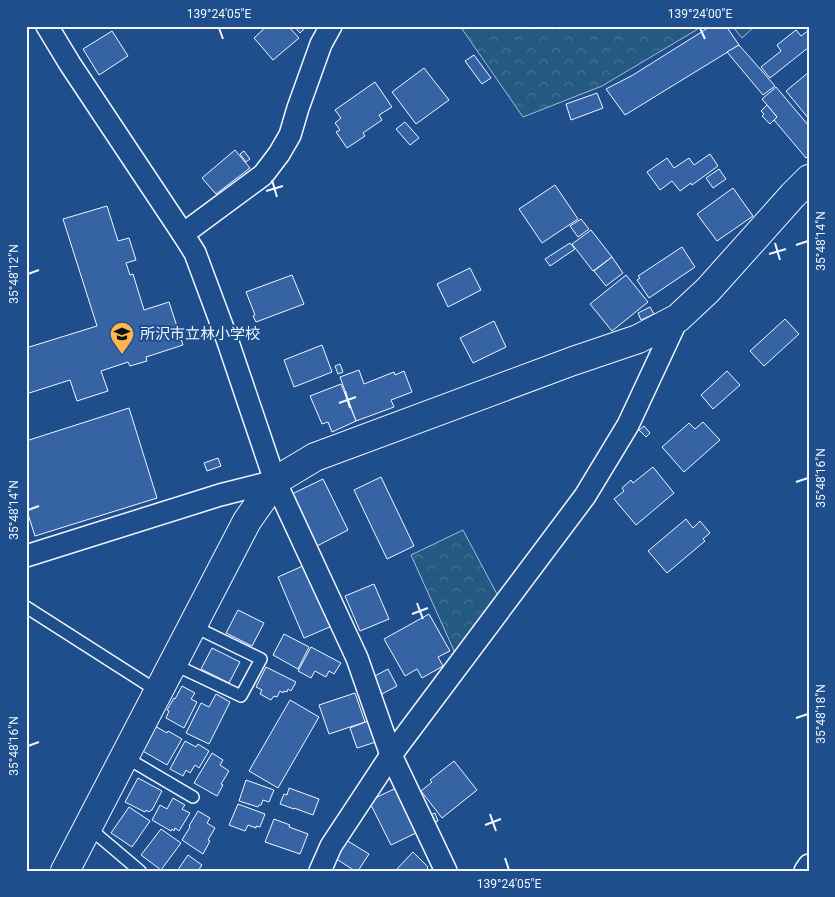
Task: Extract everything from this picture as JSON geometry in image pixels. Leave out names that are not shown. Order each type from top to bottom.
[{"type":"street","points":[[47,26],[195,253],[224,330],[275,481],[357,658],[391,755],[446,871]]},
{"type":"street","points":[[184,234],[263,174],[279,154],[290,135],[321,44],[331,26]]},
{"type":"street","points":[[26,556],[220,495],[275,481],[315,457],[564,364],[638,339],[678,318],[708,290],[809,179]]},
{"type":"street","points":[[320,871],[331,846],[391,755],[585,496],[628,425],[678,318]]},
{"type":"street","points":[[65,871],[248,521],[275,481]]},
{"type":"street","points":[[806,871],[809,865]]},
{"type":"lane","points":[[26,607],[159,692]]},
{"type":"lane","points":[[173,664],[241,696],[260,659],[193,626]]},
{"type":"lane","points":[[125,757],[193,797]]},
{"type":"lane","points":[[88,827],[140,871]]},
{"type":"green space","points":[[460,26],[703,26],[602,86],[523,117]]},
{"type":"green space","points":[[732,26],[755,26],[742,38]]},
{"type":"green space","points":[[463,530],[498,596],[455,653],[411,555]]},
{"type":"building","points":[[267,26],[288,26],[299,38],[273,60],[254,38]]},
{"type":"building","points":[[294,26],[306,26],[306,27],[300,33]]},
{"type":"building","points":[[711,26],[726,26],[739,45],[625,115],[606,89],[633,75]]},
{"type":"building","points":[[796,30],[801,36],[809,30],[809,47],[770,78],[761,67],[781,51],[777,45]]},
{"type":"building","points":[[112,31],[128,56],[99,75],[83,49]]},
{"type":"building","points":[[739,45],[775,86],[763,95],[727,52]]},
{"type":"building","points":[[474,55],[491,78],[482,84],[465,61]]},
{"type":"building","points":[[424,68],[449,100],[416,124],[392,92]]},
{"type":"building","points":[[809,72],[809,119],[786,91]]},
{"type":"building","points":[[375,82],[392,107],[379,115],[382,120],[363,133],[365,136],[347,148],[336,132],[340,130],[335,123],[341,118],[335,110]]},
{"type":"building","points":[[776,87],[809,126],[809,155],[806,158],[774,120],[777,117],[762,99]]},
{"type":"building","points":[[597,93],[603,108],[571,120],[566,104]]},
{"type":"building","points":[[767,105],[777,117],[770,124],[762,116],[764,114],[761,111]]},
{"type":"building","points":[[405,122],[419,138],[410,145],[396,129]]},
{"type":"building","points":[[235,150],[250,168],[216,194],[202,178]]},
{"type":"building","points":[[244,151],[250,159],[246,162],[240,154]]},
{"type":"building","points":[[710,154],[718,166],[692,185],[691,183],[680,191],[672,181],[660,190],[647,172],[667,158],[674,168],[689,158],[694,165]]},
{"type":"building","points":[[719,169],[726,179],[713,188],[706,178]]},
{"type":"building","points":[[555,185],[578,219],[542,243],[519,209]]},
{"type":"building","points":[[733,188],[753,216],[717,241],[697,214]]},
{"type":"building","points":[[107,206],[118,241],[129,238],[136,260],[126,263],[130,275],[133,274],[144,310],[169,302],[183,345],[146,357],[147,361],[130,366],[128,362],[101,371],[108,391],[77,401],[70,380],[26,394],[26,348],[97,326],[63,219]]},
{"type":"building","points":[[581,219],[589,229],[578,237],[570,226]]},
{"type":"building","points":[[591,230],[612,257],[593,271],[572,244]]},
{"type":"building","points":[[570,243],[575,249],[550,266],[545,259]]},
{"type":"building","points":[[682,247],[695,267],[649,298],[637,280],[640,278],[638,276]]},
{"type":"building","points":[[612,257],[623,273],[606,286],[594,271]]},
{"type":"building","points":[[470,268],[481,290],[448,307],[437,284]]},
{"type":"building","points":[[292,275],[304,304],[256,322],[246,292]]},
{"type":"building","points":[[626,275],[648,302],[612,331],[590,304]]},
{"type":"building","points":[[650,307],[654,314],[641,320],[638,313]]},
{"type":"building","points":[[785,319],[799,334],[764,366],[750,351]]},
{"type":"building","points":[[494,321],[506,347],[473,363],[460,338]]},
{"type":"building","points":[[322,345],[332,372],[294,387],[284,360]]},
{"type":"building","points":[[340,364],[343,372],[338,374],[335,366]]},
{"type":"building","points":[[359,370],[364,384],[394,372],[395,375],[404,371],[412,392],[391,400],[394,407],[356,421],[340,377]]},
{"type":"building","points":[[727,371],[740,385],[713,409],[701,395]]},
{"type":"building","points":[[341,384],[356,421],[332,432],[328,422],[322,424],[310,396]]},
{"type":"building","points":[[129,408],[157,498],[35,536],[26,508],[26,441]]},
{"type":"building","points":[[703,422],[720,440],[684,472],[662,447],[689,423],[695,429]]},
{"type":"building","points":[[644,426],[650,433],[646,437],[639,430]]},
{"type":"building","points":[[218,458],[221,466],[207,471],[204,463]]},
{"type":"building","points":[[653,467],[674,493],[636,525],[614,499],[624,491],[622,488],[631,480],[633,483]]},
{"type":"building","points":[[381,477],[414,546],[387,559],[354,490]]},
{"type":"building","points":[[323,479],[348,530],[315,547],[290,495]]},
{"type":"building","points":[[686,519],[693,528],[700,521],[710,533],[703,539],[705,541],[667,573],[648,551]]},
{"type":"building","points":[[305,565],[332,626],[304,638],[278,577]]},
{"type":"building","points":[[374,584],[389,619],[360,631],[345,596]]},
{"type":"building","points":[[238,610],[264,623],[252,646],[226,633]]},
{"type":"building","points":[[429,614],[450,651],[438,657],[443,666],[422,678],[417,669],[405,676],[384,639]]},
{"type":"building","points":[[284,634],[309,647],[298,669],[273,655]]},
{"type":"building","points":[[311,647],[341,663],[334,674],[329,671],[326,677],[315,671],[311,678],[298,671]]},
{"type":"building","points":[[212,648],[240,662],[229,683],[201,669]]},
{"type":"building","points":[[266,667],[296,682],[291,691],[288,689],[287,692],[284,691],[283,693],[280,691],[277,697],[274,696],[271,700],[260,694],[262,690],[256,687]]},
{"type":"building","points":[[388,669],[397,686],[382,694],[373,677]]},
{"type":"building","points":[[182,686],[195,693],[191,699],[197,702],[184,728],[166,718],[169,711],[167,710]]},
{"type":"building","points":[[355,693],[365,722],[329,734],[319,705]]},
{"type":"building","points":[[216,694],[230,702],[209,744],[186,733],[201,703],[209,707]]},
{"type":"building","points":[[290,700],[319,717],[278,788],[249,771]]},
{"type":"building","points":[[371,720],[379,741],[357,748],[350,728]]},
{"type":"building","points":[[155,726],[182,739],[167,765],[141,750]]},
{"type":"building","points":[[185,741],[196,747],[198,744],[209,751],[199,768],[195,765],[190,773],[186,770],[183,776],[170,769]]},
{"type":"building","points":[[212,753],[223,760],[220,765],[229,771],[221,784],[223,785],[217,796],[194,783]]},
{"type":"building","points":[[454,761],[477,790],[442,818],[421,791],[432,782],[430,780]]},
{"type":"building","points":[[138,778],[162,791],[149,812],[146,810],[145,812],[125,802]]},
{"type":"building","points":[[246,780],[274,790],[269,802],[263,800],[258,807],[239,801]]},
{"type":"building","points":[[289,788],[319,799],[313,815],[280,804],[284,794],[287,795]]},
{"type":"building","points":[[396,788],[418,832],[391,845],[369,801]]},
{"type":"building","points":[[173,798],[185,805],[182,809],[190,813],[179,831],[175,828],[174,831],[172,829],[171,831],[152,820],[160,805],[167,809]]},
{"type":"building","points":[[238,804],[265,814],[260,827],[256,826],[256,828],[248,825],[245,831],[229,825]]},
{"type":"building","points":[[129,807],[150,821],[132,847],[111,833]]},
{"type":"building","points":[[198,811],[210,818],[207,823],[215,828],[203,854],[182,840]]},
{"type":"building","points":[[435,813],[438,821],[431,823],[428,816]]},
{"type":"building","points":[[274,819],[308,834],[300,854],[265,842]]},
{"type":"building","points":[[161,829],[181,843],[161,870],[141,855]]},
{"type":"building","points":[[346,840],[369,854],[358,871],[335,858]]},
{"type":"building","points":[[413,852],[430,871],[395,871]]},
{"type":"building","points":[[188,855],[202,865],[198,871],[177,871]]},
{"type":"place","name":"所沢市立林小学校","points":[[122,355]]}]
